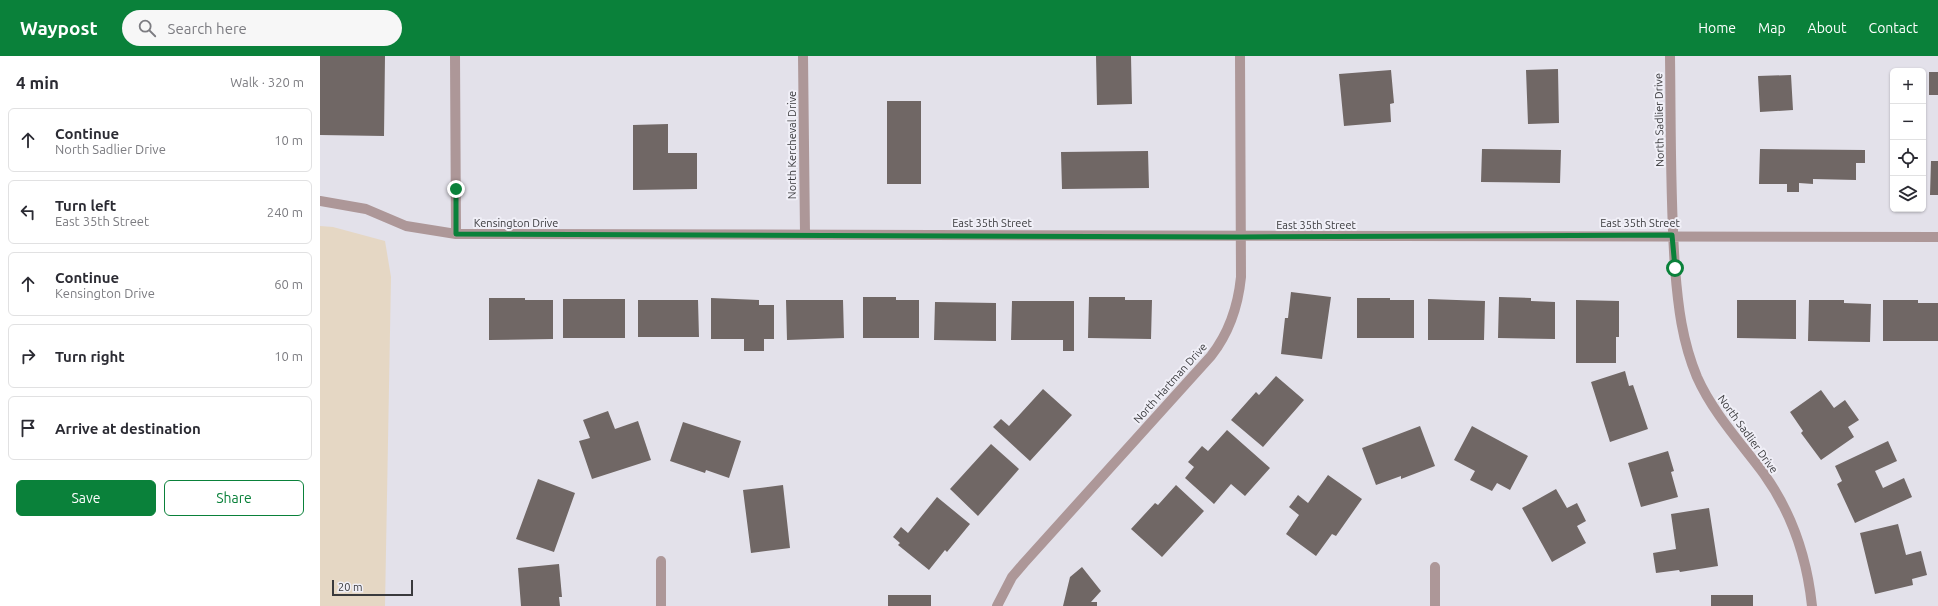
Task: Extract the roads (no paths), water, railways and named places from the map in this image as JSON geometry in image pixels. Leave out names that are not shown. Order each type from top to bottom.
[{"type":"street","points":[[455,56],[456,234]]},
{"type":"street","name":"North Kercheval Drive","points":[[803,56],[805,234]]},
{"type":"street","name":"North Hartman Drive","points":[[997,606],[1012,577],[1217,348],[1228,330],[1238,300],[1241,278],[1240,56]]},
{"type":"street","name":"North Sadlier Drive","points":[[1670,56],[1672,235],[1680,317],[1685,341],[1698,377],[1716,410],[1764,476],[1785,510],[1796,533],[1804,559],[1810,584],[1812,606]]},
{"type":"street","name":"Kensington Drive","points":[[320,201],[366,209],[406,226],[456,234],[693,235]]},
{"type":"street","name":"East 35th Street","points":[[693,235],[805,234],[1241,237],[1672,235],[1938,237]]},
{"type":"street","points":[[661,561],[661,606]]},
{"type":"street","points":[[1435,567],[1435,606]]}]
